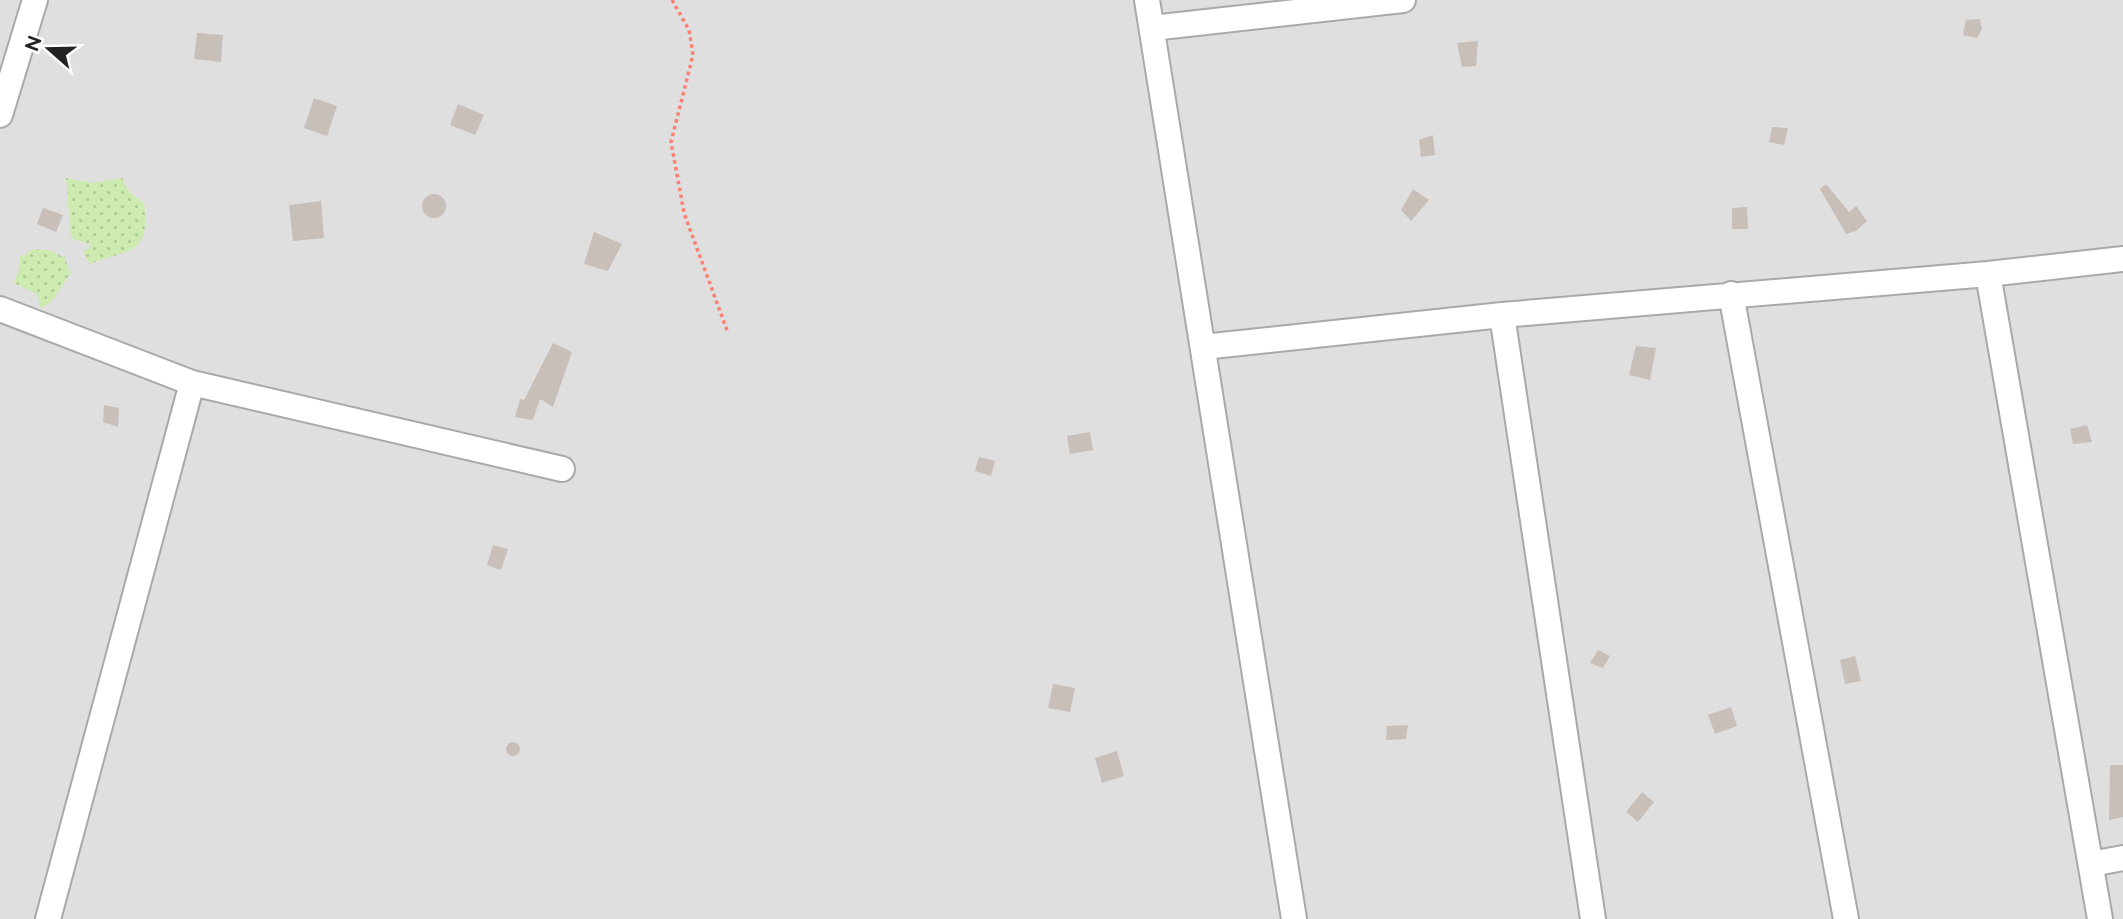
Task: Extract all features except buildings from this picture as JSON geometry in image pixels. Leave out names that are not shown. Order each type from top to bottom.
[{"type":"street","points":[[0,115],[35,0]]},
{"type":"street","points":[[1147,0],[1294,919]]},
{"type":"street","points":[[1152,28],[1404,0]]},
{"type":"street","points":[[1203,347],[1502,315],[1988,274],[2123,259]]},
{"type":"street","points":[[1988,274],[2100,919]]},
{"type":"street","points":[[1731,294],[1846,919]]},
{"type":"street","points":[[0,309],[192,383],[562,469]]},
{"type":"street","points":[[1502,315],[1593,919]]},
{"type":"street","points":[[48,919],[192,383]]},
{"type":"street","points":[[2091,864],[2123,858]]},
{"type":"path","points":[[672,0],[689,30],[693,55],[671,142],[684,213],[728,333]]},
{"type":"shaded area","points":[[0,0],[2123,0],[2123,919],[0,919]]},
{"type":"green space","points":[[66,178],[93,183],[122,178],[129,192],[144,203],[144,233],[135,247],[90,264],[83,253],[91,245],[71,238]]},
{"type":"green space","points":[[34,249],[49,250],[65,258],[70,274],[53,300],[41,309],[37,294],[14,283],[20,257]]}]
